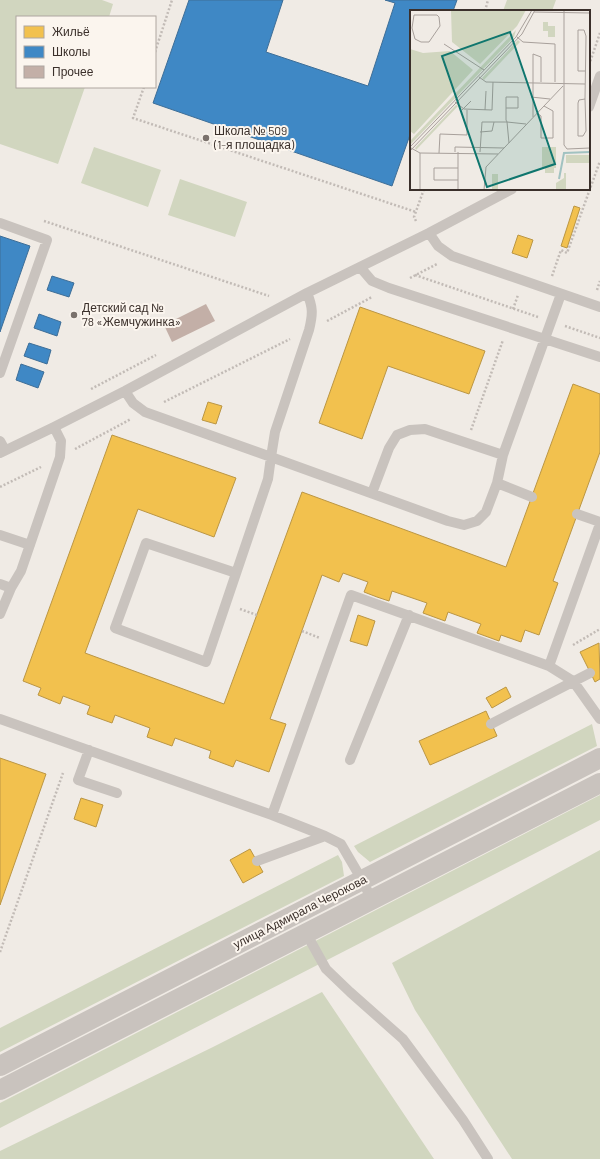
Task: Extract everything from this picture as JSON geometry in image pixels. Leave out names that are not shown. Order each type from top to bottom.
[{"type":"street","name":"улица Адмирала Черокова","points":[[0,1066],[600,758]]},
{"type":"street","name":"улица Адмирала Черокова","points":[[0,1090],[600,783]]},
{"type":"lane","points":[[590,104],[600,76]]},
{"type":"lane","points":[[2,448],[54,428],[307,293],[430,232],[510,190]]},
{"type":"lane","points":[[0,223],[47,240],[0,373]]},
{"type":"lane","points":[[430,232],[438,246],[452,256],[600,307]]},
{"type":"lane","points":[[360,267],[372,281],[389,288],[600,357]]},
{"type":"lane","points":[[236,573],[146,543],[115,628],[206,662],[227,604],[268,479],[274,432],[309,330],[312,316],[312,304],[307,293]]},
{"type":"lane","points":[[125,391],[133,403],[145,412],[448,521],[464,525],[477,521],[486,512],[497,483],[503,455],[561,294]]},
{"type":"lane","points":[[0,614],[11,588],[21,571],[60,457],[61,441],[54,428]]},
{"type":"lane","points":[[372,493],[389,448],[397,436],[410,430],[425,429],[503,455]]},
{"type":"lane","points":[[497,483],[532,497]]},
{"type":"lane","points":[[549,666],[600,523],[577,514]]},
{"type":"lane","points":[[0,535],[30,545]]},
{"type":"lane","points":[[0,584],[11,588]]},
{"type":"lane","points":[[272,814],[351,595],[549,666],[573,681],[600,719]]},
{"type":"lane","points":[[350,760],[409,615]]},
{"type":"lane","points":[[491,724],[590,673]]},
{"type":"lane","points":[[0,719],[272,814],[325,836],[340,844],[362,880],[372,900]]},
{"type":"lane","points":[[89,750],[78,780],[117,793]]},
{"type":"lane","points":[[257,861],[325,836]]},
{"type":"lane","points":[[306,933],[326,969],[403,1039],[463,1120],[488,1159]]},
{"type":"path","points":[[156,49],[172,0]]},
{"type":"path","points":[[485,10],[488,0]]},
{"type":"path","points":[[590,62],[600,33]]},
{"type":"path","points":[[144,88],[134,118],[416,212]]},
{"type":"path","points":[[590,189],[600,161]]},
{"type":"path","points":[[416,221],[414,217],[424,190]]},
{"type":"path","points":[[552,276],[561,250],[568,252],[590,190]]},
{"type":"path","points":[[37,219],[261,294]]},
{"type":"path","points":[[408,279],[440,263]]},
{"type":"path","points":[[415,275],[600,338]]},
{"type":"path","points":[[467,443],[523,280]]},
{"type":"path","points":[[597,291],[600,281]]},
{"type":"path","points":[[0,487],[376,295]]},
{"type":"path","points":[[261,300],[268,296]]},
{"type":"path","points":[[85,393],[162,352]]},
{"type":"path","points":[[227,604],[257,615]]},
{"type":"path","points":[[0,952],[73,744]]},
{"type":"green space","points":[[0,0],[102,0],[113,4],[109,16],[16,16],[16,88],[85,88],[58,164],[0,144]]},
{"type":"green space","points":[[507,0],[556,0],[552,10],[503,10]]},
{"type":"green space","points":[[94,147],[161,170],[148,207],[81,183]]},
{"type":"green space","points":[[180,179],[247,202],[235,237],[168,215]]},
{"type":"green space","points":[[592,724],[597,746],[370,862],[358,852],[354,846]]},
{"type":"green space","points":[[600,795],[600,820],[0,1128],[0,1103]]},
{"type":"green space","points":[[600,850],[600,1159],[512,1159],[415,1010],[392,963]]},
{"type":"green space","points":[[338,855],[342,862],[344,876],[0,1052],[0,1028]]},
{"type":"green space","points":[[322,992],[434,1159],[0,1159],[0,1151]]},
{"type":"building: Жильё","points":[[574,206],[580,208],[567,248],[561,246]]},
{"type":"building: Жильё","points":[[518,235],[533,240],[527,258],[512,253]]},
{"type":"building: Жильё","points":[[360,307],[485,351],[469,394],[388,366],[362,439],[319,423]]},
{"type":"building: Жильё","points":[[573,384],[600,394],[600,452],[553,581],[558,583],[539,635],[525,630],[521,642],[501,635],[499,641],[477,633],[481,624],[448,612],[445,621],[423,613],[427,603],[392,591],[389,601],[364,592],[368,582],[343,573],[339,582],[322,575],[270,719],[286,724],[269,772],[236,760],[233,767],[209,758],[211,751],[175,738],[172,746],[147,737],[150,728],[115,715],[112,723],[87,714],[90,706],[63,696],[60,704],[38,695],[41,688],[23,681],[112,435],[236,478],[214,537],[138,509],[85,653],[224,704],[302,492],[506,567]]},
{"type":"building: Жильё","points":[[208,402],[222,406],[216,424],[202,420]]},
{"type":"building: Жильё","points":[[358,615],[375,621],[367,646],[350,641]]},
{"type":"building: Жильё","points":[[599,643],[600,679],[595,682],[580,652]]},
{"type":"building: Жильё","points":[[506,687],[511,697],[492,708],[486,698]]},
{"type":"building: Жильё","points":[[486,711],[497,736],[430,765],[419,741]]},
{"type":"building: Жильё","points":[[0,758],[46,774],[0,905]]},
{"type":"building: Жильё","points":[[81,798],[103,805],[96,827],[74,819]]},
{"type":"building: Жильё","points":[[250,849],[263,872],[243,883],[230,860]]},
{"type":"building: Школы","points":[[189,0],[283,0],[266,52],[368,86],[395,3],[385,0],[457,0],[453,10],[410,10],[410,135],[392,186],[153,103]]},
{"type":"building: Школы","points":[[0,236],[30,246],[0,332]]},
{"type":"building: Школы","points":[[52,276],[74,283],[69,297],[47,290]]},
{"type":"building: Школы","points":[[39,314],[61,322],[57,336],[34,328]]},
{"type":"building: Школы","points":[[29,343],[51,350],[47,364],[24,356]]},
{"type":"building: Школы","points":[[21,364],[44,372],[38,388],[16,380]]},
{"type":"building: Прочее","points":[[206,304],[215,321],[172,342],[164,325]]},
{"type":"place","name":"Школа № 509 (1-я площадка)","points":[[206,138]]},
{"type":"place","name":"Детский сад № 78 «Жемчужинка»","points":[[74,315]]}]
